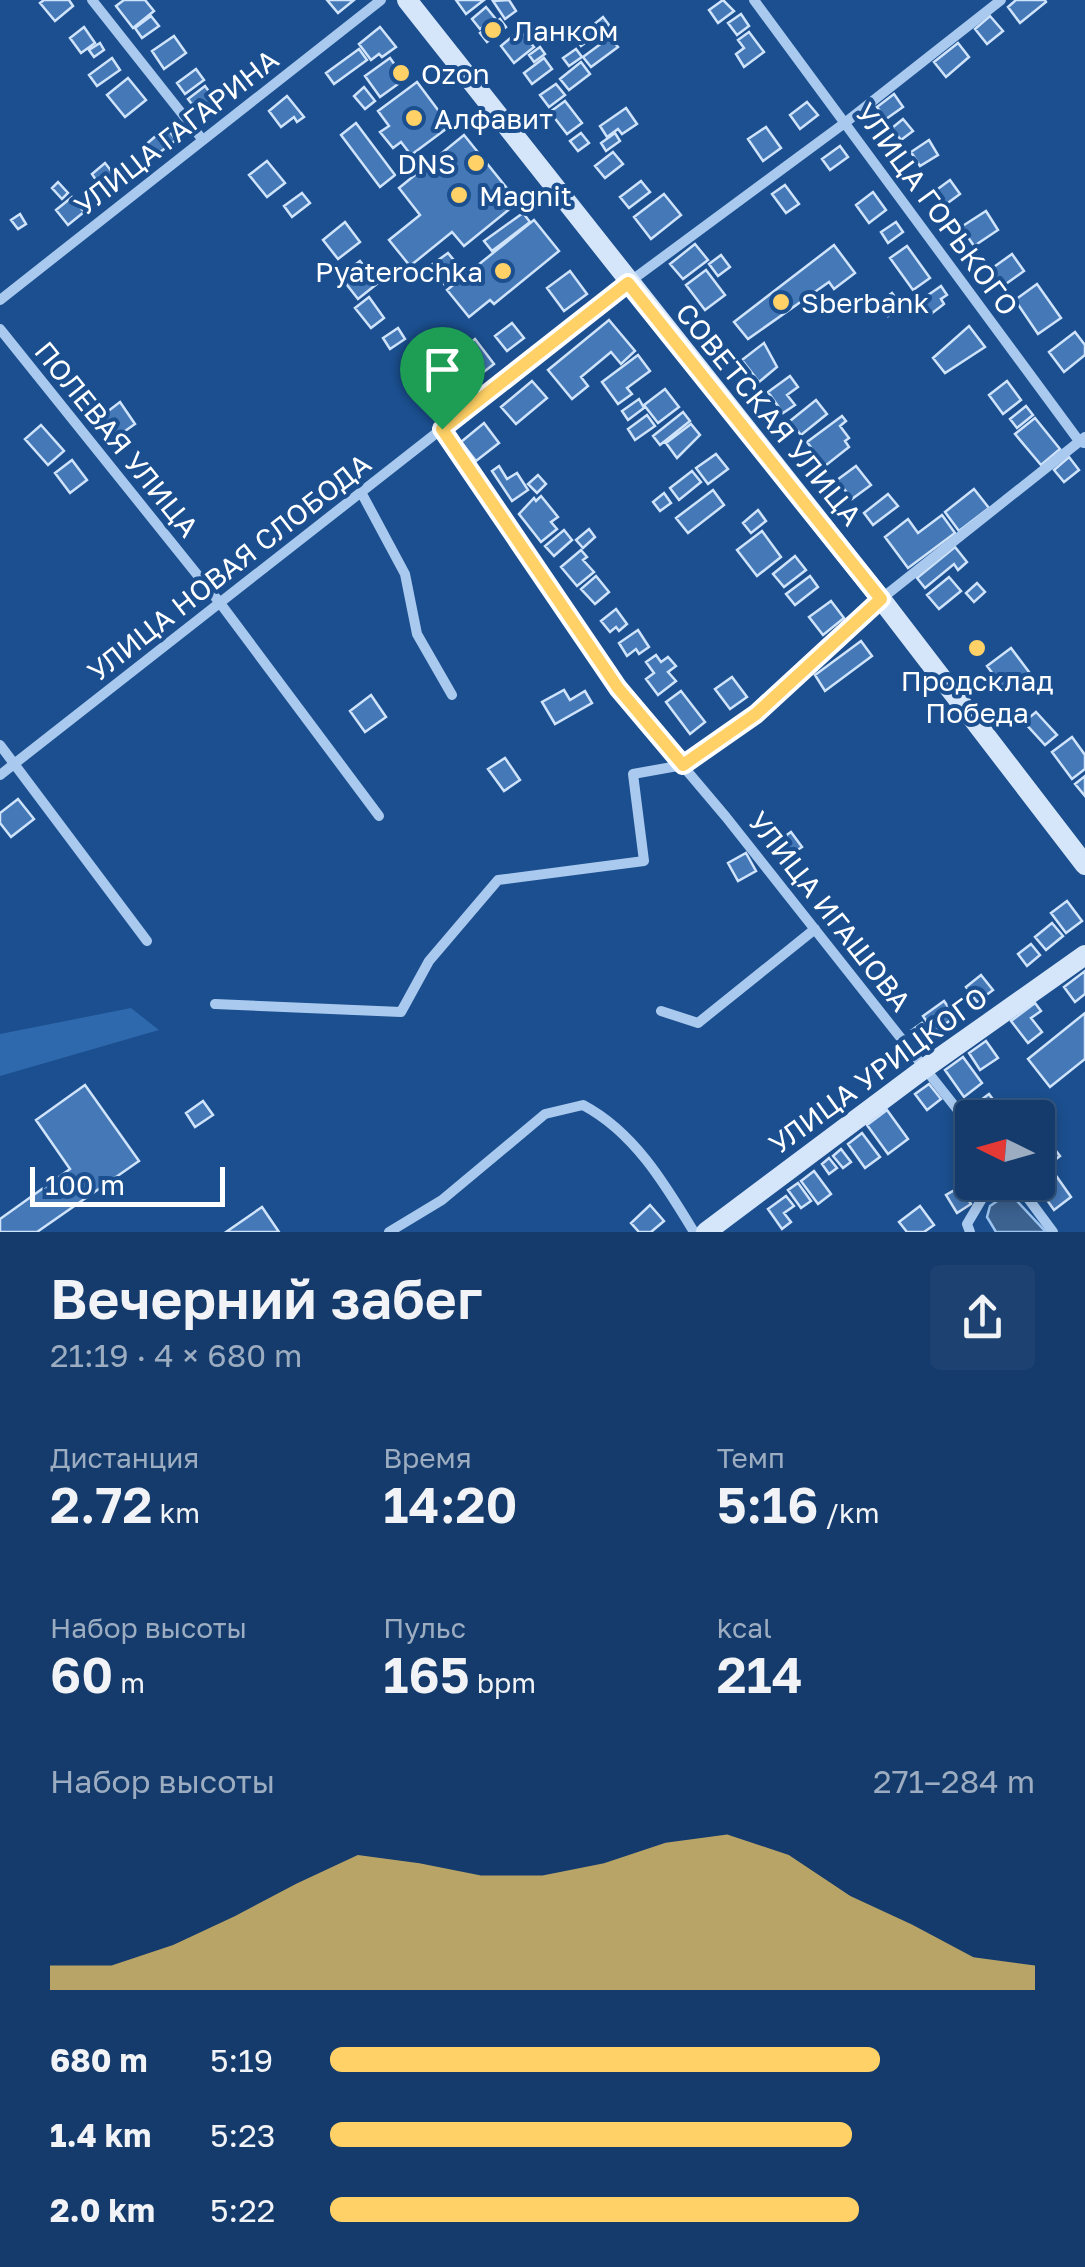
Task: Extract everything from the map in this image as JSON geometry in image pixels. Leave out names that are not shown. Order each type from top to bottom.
[{"type":"main road","name":"СОВЕТСКАЯ УЛИЦА","points":[[407,0],[881,599],[1085,865]]},
{"type":"main road","name":"УЛИЦА УРИЦКОГО","points":[[706,1232],[925,1068],[1085,955]]},
{"type":"street","points":[[92,0],[202,138]]},
{"type":"street","name":"УЛИЦА ГАГАРИНА","points":[[0,300],[381,0]]},
{"type":"street","name":"УЛИЦА ГОРЬКОГО","points":[[754,0],[1083,441]]},
{"type":"street","name":"УЛИЦА НОВАЯ СЛОБОДА","points":[[0,775],[628,283],[846,122],[1001,0]]},
{"type":"street","name":"ПОЛЕВАЯ УЛИЦА","points":[[0,329],[220,603],[379,816]]},
{"type":"street","name":"УЛИЦА ИГАШОВА","points":[[442,429],[618,688],[726,816],[955,1106]]},
{"type":"street","points":[[215,1004],[401,1012],[430,961],[498,880],[644,860],[633,774],[683,765],[756,714],[881,599],[1083,441]]},
{"type":"street","points":[[361,492],[405,574],[417,634],[452,695]]},
{"type":"street","points":[[0,746],[147,941]]},
{"type":"street","points":[[662,1010],[698,1023],[814,929]]},
{"type":"street","points":[[389,1232],[442,1200],[545,1114],[583,1105],[609,1119],[637,1149],[667,1187],[694,1232]]},
{"type":"street","points":[[970,1232],[968,1224],[982,1200]]},
{"type":"street","points":[[1029,1200],[1053,1232]]},
{"type":"shaded area","points":[[131,1008],[159,1030],[0,1076],[0,1034]]},
{"type":"shaded area","points":[[999,1200],[1016,1200],[1046,1232],[996,1232],[987,1217],[990,1206]]},
{"type":"building","points":[[69,0],[73,6],[55,21],[40,3]]},
{"type":"building","points":[[124,0],[145,0],[154,11],[133,28],[116,6]]},
{"type":"building","points":[[327,0],[354,0],[338,13]]},
{"type":"building","points":[[456,0],[484,0],[466,14]]},
{"type":"building","points":[[509,0],[516,11],[505,19],[493,1]]},
{"type":"building","points":[[723,0],[734,11],[718,23],[709,10]]},
{"type":"building","points":[[1016,0],[1046,2],[1020,23],[1008,7]]},
{"type":"building","points":[[486,7],[495,18],[480,29],[472,19]]},
{"type":"building","points":[[741,14],[749,26],[737,35],[728,23]]},
{"type":"building","points":[[151,16],[159,26],[142,38],[135,28]]},
{"type":"building","points":[[990,16],[1003,31],[987,44],[975,29]]},
{"type":"building","points":[[603,17],[609,25],[581,46],[576,39]]},
{"type":"building","name":"Ланком","points":[[500,19],[506,27],[487,42],[480,33]]},
{"type":"building","points":[[84,27],[95,43],[81,53],[70,38]]},
{"type":"building","points":[[380,27],[396,47],[371,60],[359,44]]},
{"type":"building","points":[[520,30],[534,47],[514,63],[501,46]]},
{"type":"building","points":[[749,32],[764,52],[744,67],[736,54],[744,48],[738,40]]},
{"type":"building","points":[[174,36],[186,53],[164,69],[152,51]]},
{"type":"building","points":[[610,37],[618,47],[591,67],[583,57]]},
{"type":"building","points":[[100,43],[104,50],[94,57],[89,50]]},
{"type":"building","points":[[958,43],[969,57],[946,77],[934,62]]},
{"type":"building","points":[[540,47],[545,54],[534,62],[529,55]]},
{"type":"building","points":[[359,49],[367,60],[334,84],[326,73]]},
{"type":"building","points":[[576,49],[582,57],[569,66],[563,58]]},
{"type":"building","points":[[112,58],[120,70],[97,86],[89,75]]},
{"type":"building","points":[[390,58],[405,79],[380,97],[365,76]]},
{"type":"building","points":[[544,58],[552,69],[532,84],[524,73]]},
{"type":"building","points":[[581,62],[590,74],[569,90],[560,79]]},
{"type":"building","points":[[196,69],[204,80],[185,94],[177,83]]},
{"type":"building","points":[[128,78],[146,100],[125,117],[107,95]]},
{"type":"building","name":"Алфавит","points":[[417,82],[450,126],[411,155],[401,142],[393,148],[380,132],[389,126],[378,111]]},
{"type":"building","points":[[556,84],[565,95],[549,107],[540,95]]},
{"type":"building","points":[[205,86],[221,108],[204,120],[188,99]]},
{"type":"building","points":[[364,87],[375,101],[365,109],[354,96]]},
{"type":"building","points":[[894,94],[903,107],[886,119],[877,107]]},
{"type":"building","points":[[287,96],[304,117],[297,122],[294,117],[281,127],[269,111]]},
{"type":"building","points":[[565,101],[582,123],[567,134],[550,112]]},
{"type":"building","points":[[807,102],[818,115],[800,129],[790,115]]},
{"type":"building","points":[[626,108],[637,124],[622,134],[618,129],[607,137],[600,126]]},
{"type":"building","points":[[903,119],[913,131],[901,140],[892,128]]},
{"type":"building","points":[[356,123],[395,175],[380,187],[341,135]]},
{"type":"building","points":[[166,127],[176,140],[151,159],[142,148]]},
{"type":"building","points":[[766,127],[781,148],[763,161],[748,139]]},
{"type":"building","points":[[581,133],[589,143],[578,151],[570,141]]},
{"type":"building","points":[[615,133],[620,141],[606,151],[601,143]]},
{"type":"building","name":"Magnit","points":[[464,135],[518,202],[464,246],[452,232],[410,266],[389,240],[420,215],[399,188]]},
{"type":"building","points":[[929,140],[938,155],[920,166],[911,152]]},
{"type":"building","points":[[840,146],[848,157],[830,170],[822,159]]},
{"type":"building","points":[[613,152],[623,164],[605,178],[595,166]]},
{"type":"building","points":[[267,161],[285,183],[267,197],[249,175]]},
{"type":"building","points":[[105,163],[120,182],[109,191],[104,184],[98,190],[93,183],[96,180],[92,174]]},
{"type":"building","points":[[950,180],[960,194],[945,205],[935,191]]},
{"type":"building","points":[[641,181],[650,192],[629,208],[620,197]]},
{"type":"building","points":[[58,182],[68,193],[62,199],[52,188]]},
{"type":"building","points":[[785,185],[799,204],[786,213],[772,194]]},
{"type":"building","points":[[873,192],[886,210],[869,223],[856,205]]},
{"type":"building","points":[[302,193],[310,203],[292,217],[284,206]]},
{"type":"building","points":[[664,194],[681,215],[651,239],[634,217]]},
{"type":"building","points":[[72,197],[84,212],[68,225],[56,210]]},
{"type":"building","points":[[986,211],[998,230],[974,246],[961,227]]},
{"type":"building","points":[[523,213],[530,222],[492,251],[484,241]]},
{"type":"building","points":[[20,214],[26,224],[18,229],[11,220]]},
{"type":"building","name":"Pyaterochka","points":[[534,220],[559,251],[494,304],[490,300],[469,317],[447,290]]},
{"type":"building","points":[[345,222],[360,242],[338,259],[323,240]]},
{"type":"building","points":[[896,222],[903,232],[888,243],[881,232]]},
{"type":"building","points":[[695,244],[708,260],[683,279],[670,264]]},
{"type":"building","name":"Sberbank","points":[[834,245],[855,273],[834,289],[829,282],[748,339],[734,322]]},
{"type":"building","points":[[907,246],[930,278],[913,290],[890,258]]},
{"type":"building","points":[[448,253],[462,270],[444,284],[430,266]]},
{"type":"building","points":[[1012,254],[1024,271],[1003,286],[991,269]]},
{"type":"building","points":[[721,255],[730,267],[718,276],[709,264]]},
{"type":"building","points":[[360,261],[378,283],[358,299],[340,276]]},
{"type":"building","points":[[706,270],[725,295],[705,310],[686,285]]},
{"type":"building","points":[[570,271],[587,294],[564,311],[547,288]]},
{"type":"building","points":[[1037,284],[1061,318],[1038,334],[1015,300]]},
{"type":"building","points":[[941,286],[947,295],[941,299],[944,304],[931,314],[921,300]]},
{"type":"building","points":[[892,293],[902,306],[888,316],[878,303]]},
{"type":"building","points":[[369,297],[384,318],[371,328],[355,308]]},
{"type":"building","points":[[609,320],[635,351],[621,364],[611,352],[581,377],[588,386],[572,399],[548,370]]},
{"type":"building","points":[[512,323],[524,338],[507,351],[495,336]]},
{"type":"building","points":[[969,326],[985,347],[945,373],[933,358]]},
{"type":"building","points":[[398,328],[405,339],[390,349],[383,338]]},
{"type":"building","points":[[1075,332],[1085,345],[1085,355],[1064,372],[1049,352]]},
{"type":"building","points":[[475,339],[494,364],[468,384],[454,364],[467,354],[463,349]]},
{"type":"building","points":[[764,343],[777,367],[759,382],[742,360]]},
{"type":"building","points":[[638,355],[650,371],[627,388],[632,394],[618,404],[602,382]]},
{"type":"building","points":[[452,372],[464,386],[457,392],[445,378]]},
{"type":"building","points":[[790,376],[798,387],[787,395],[795,405],[783,413],[768,392]]},
{"type":"building","points":[[440,378],[453,395],[435,409],[422,392]]},
{"type":"building","points":[[532,381],[547,398],[516,424],[501,407]]},
{"type":"building","points":[[1007,381],[1021,400],[1003,414],[989,395]]},
{"type":"building","points":[[665,389],[679,407],[658,423],[644,405]]},
{"type":"building","points":[[639,399],[644,408],[628,420],[622,411]]},
{"type":"building","points":[[816,400],[827,414],[801,435],[790,421]]},
{"type":"building","points":[[120,402],[135,424],[118,436],[103,415]]},
{"type":"building","points":[[1026,406],[1033,415],[1017,428],[1010,419]]},
{"type":"building","points":[[683,412],[690,421],[660,445],[653,436]]},
{"type":"building","points":[[647,415],[655,426],[635,440],[628,429]]},
{"type":"building","points":[[842,416],[846,421],[840,426],[849,438],[845,441],[849,447],[825,466],[807,442]]},
{"type":"building","points":[[1035,418],[1060,449],[1041,465],[1015,434]]},
{"type":"building","points":[[484,423],[499,443],[476,461],[461,442]]},
{"type":"building","points":[[691,424],[700,435],[677,458],[666,443]]},
{"type":"building","points":[[41,425],[64,451],[48,465],[25,439]]},
{"type":"building","points":[[716,454],[728,469],[708,484],[696,468]]},
{"type":"building","points":[[1069,457],[1079,470],[1064,482],[1054,470]]},
{"type":"building","points":[[72,460],[87,480],[70,493],[55,473]]},
{"type":"building","points":[[499,466],[507,479],[517,473],[528,490],[512,501],[492,471]]},
{"type":"building","points":[[856,466],[871,485],[852,499],[837,480]]},
{"type":"building","points":[[692,471],[701,482],[679,500],[670,488]]},
{"type":"building","points":[[538,475],[546,484],[537,493],[528,484]]},
{"type":"building","points":[[974,489],[989,508],[959,531],[945,512]]},
{"type":"building","points":[[713,490],[724,505],[688,533],[676,518]]},
{"type":"building","points":[[664,493],[671,503],[660,511],[653,502]]},
{"type":"building","points":[[888,494],[898,506],[873,525],[864,513]]},
{"type":"building","points":[[541,496],[558,517],[551,522],[557,529],[541,542],[519,514]]},
{"type":"building","points":[[758,510],[766,521],[751,533],[743,523]]},
{"type":"building","points":[[942,515],[955,533],[908,568],[885,537],[908,519],[918,533]]},
{"type":"building","points":[[589,529],[595,537],[583,548],[576,540]]},
{"type":"building","points":[[564,530],[572,540],[554,556],[545,546]]},
{"type":"building","points":[[762,531],[781,557],[757,576],[737,550]]},
{"type":"building","points":[[955,547],[967,562],[958,570],[954,564],[925,588],[917,578]]},
{"type":"building","points":[[581,550],[587,557],[583,560],[594,572],[577,586],[561,567]]},
{"type":"building","points":[[795,556],[806,570],[784,587],[773,574]]},
{"type":"building","points":[[596,576],[609,592],[595,604],[581,589]]},
{"type":"building","points":[[810,576],[818,587],[795,605],[786,594]]},
{"type":"building","points":[[949,577],[961,591],[939,609],[927,595]]},
{"type":"building","points":[[977,583],[985,592],[974,602],[966,593]]},
{"type":"building","points":[[831,601],[844,618],[823,635],[809,617]]},
{"type":"building","points":[[616,609],[627,624],[610,632],[601,621]]},
{"type":"building","points":[[638,630],[649,647],[639,654],[636,649],[627,656],[619,643]]},
{"type":"building","points":[[861,641],[872,656],[825,691],[815,675]]},
{"type":"building","points":[[1011,648],[1029,672],[1005,690],[987,666]]},
{"type":"building","points":[[656,655],[661,662],[668,657],[676,666],[668,672],[676,681],[658,695],[646,679],[654,673],[646,662]]},
{"type":"building","points":[[732,677],[747,697],[730,709],[715,689]]},
{"type":"building","points":[[564,690],[570,700],[585,691],[592,703],[555,724],[542,702]]},
{"type":"building","points":[[681,691],[705,722],[690,734],[666,702]]},
{"type":"building","points":[[371,695],[386,717],[365,732],[350,711]]},
{"type":"building","points":[[1036,712],[1057,735],[1045,745],[1024,722]]},
{"type":"building","points":[[1072,737],[1085,755],[1085,769],[1072,779],[1052,752]]},
{"type":"building","points":[[505,758],[520,780],[504,791],[488,769]]},
{"type":"building","points":[[1085,776],[1085,796],[1075,784]]},
{"type":"building","points":[[18,799],[34,819],[11,837],[0,823],[0,813]]},
{"type":"building","points":[[791,832],[802,847],[781,861],[771,846]]},
{"type":"building","points":[[746,853],[756,871],[738,881],[728,863]]},
{"type":"building","points":[[1067,901],[1082,921],[1066,933],[1051,913]]},
{"type":"building","points":[[1052,923],[1063,936],[1046,950],[1035,937]]},
{"type":"building","points":[[1031,944],[1040,955],[1027,966],[1018,954]]},
{"type":"building","points":[[1085,971],[1085,994],[1075,1002],[1064,987]]},
{"type":"building","points":[[981,975],[993,990],[977,1002],[966,987]]},
{"type":"building","points":[[944,1001],[955,1017],[934,1032],[923,1016]]},
{"type":"building","points":[[1035,1003],[1041,1011],[1031,1018],[1042,1032],[1028,1043],[1011,1021]]},
{"type":"building","points":[[1085,1013],[1085,1059],[1050,1087],[1028,1059]]},
{"type":"building","points":[[922,1023],[933,1036],[922,1044],[912,1030]]},
{"type":"building","points":[[986,1041],[998,1058],[980,1070],[969,1053]]},
{"type":"building","points":[[963,1057],[982,1083],[964,1097],[945,1070]]},
{"type":"building","points":[[929,1084],[941,1099],[927,1110],[915,1094]]},
{"type":"building","points":[[85,1085],[139,1161],[37,1232],[0,1232],[0,1219],[70,1169],[36,1120]]},
{"type":"building","points":[[203,1101],[213,1115],[195,1127],[186,1113]]},
{"type":"building","points":[[887,1110],[908,1139],[888,1154],[867,1125]]},
{"type":"building","points":[[862,1133],[880,1157],[865,1168],[848,1144]]},
{"type":"building","points":[[841,1149],[851,1162],[843,1168],[833,1156]]},
{"type":"building","points":[[829,1158],[837,1168],[829,1174],[822,1164]]},
{"type":"building","points":[[814,1171],[831,1194],[818,1204],[801,1181]]},
{"type":"building","points":[[1055,1179],[1071,1197],[1054,1210],[1047,1200],[1055,1200]]},
{"type":"building","points":[[798,1183],[811,1201],[801,1208],[788,1190]]},
{"type":"building","points":[[955,1190],[955,1200],[968,1200],[971,1204],[957,1213],[946,1195]]},
{"type":"building","points":[[786,1196],[794,1206],[784,1213],[791,1222],[782,1229],[768,1209]]},
{"type":"building","points":[[650,1205],[664,1221],[651,1232],[639,1232],[631,1223]]},
{"type":"building","points":[[920,1206],[934,1225],[924,1232],[907,1232],[899,1222]]},
{"type":"building","points":[[262,1207],[279,1232],[226,1232]]},
{"type":"place","name":"Ланком","points":[[493,30]]},
{"type":"place","name":"Ozon","points":[[401,73]]},
{"type":"place","name":"Алфавит","points":[[414,118]]},
{"type":"place","name":"DNS","points":[[476,163]]},
{"type":"place","name":"Magnit","points":[[459,195]]},
{"type":"place","name":"Pyaterochka","points":[[503,271]]},
{"type":"place","name":"Sberbank","points":[[781,302]]},
{"type":"place","name":"Продсклад Победа","points":[[977,648]]},
{"type":"route","points":[[628,283],[881,599],[756,714],[683,765],[618,688],[442,429],[628,283]]}]
